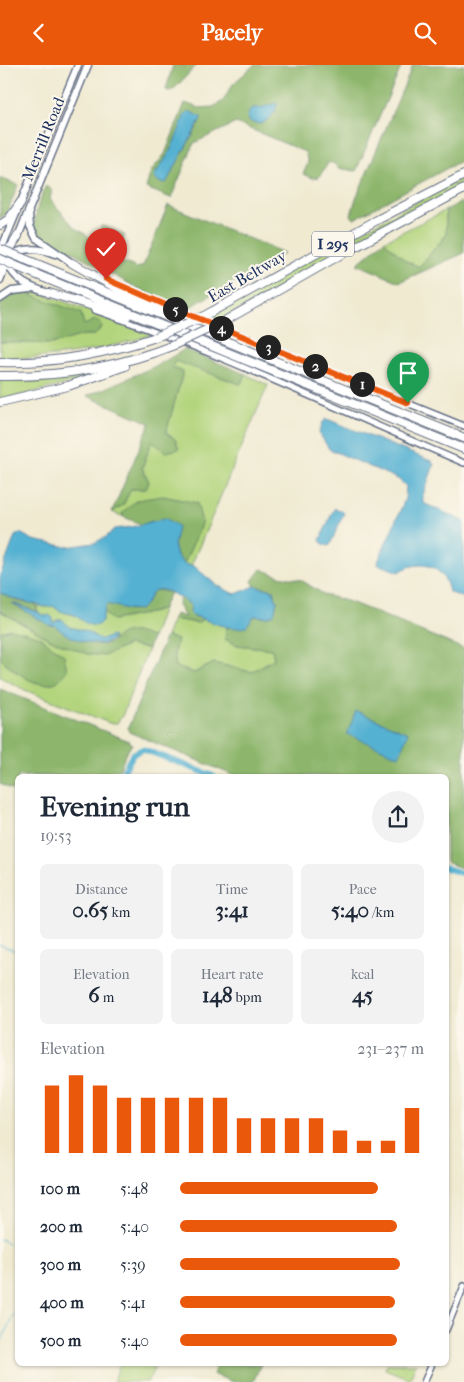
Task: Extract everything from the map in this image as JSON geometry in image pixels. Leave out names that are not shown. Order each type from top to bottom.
[{"type":"highway","name":"East Beltway","points":[[0,362],[52,361],[88,356],[130,346],[156,337],[204,316],[377,219],[464,175]]},
{"type":"highway","name":"East Beltway","points":[[0,376],[72,372],[108,366],[174,345],[221,323],[340,255],[464,189]]},
{"type":"highway","points":[[0,225],[9,219],[21,202]]},
{"type":"highway","points":[[0,273],[3,255],[18,236]]},
{"type":"highway","points":[[3,255],[22,257],[464,438]]},
{"type":"highway","points":[[3,255],[18,267],[464,449]]},
{"type":"highway","points":[[72,263],[118,289],[213,335]]},
{"type":"highway","points":[[49,293],[152,322]]},
{"type":"highway","points":[[0,402],[76,383],[144,359],[165,348]]},
{"type":"highway","points":[[356,394],[464,433]]},
{"type":"main road","name":"Merrill Road","points":[[0,280],[3,255],[11,226],[78,65]]},
{"type":"main road","name":"Merrill Road","points":[[18,236],[88,65]]},
{"type":"main road","points":[[52,154],[49,141],[60,107]]},
{"type":"main road","points":[[18,236],[21,220],[46,158],[44,147]]},
{"type":"main road","points":[[32,202],[29,217],[34,235],[39,241],[72,263]]},
{"type":"main road","points":[[49,293],[34,289],[16,277],[3,255],[35,249],[63,257]]},
{"type":"main road","points":[[0,299],[12,291],[34,289]]},
{"type":"street","points":[[72,263],[151,299],[464,426]]},
{"type":"street","points":[[49,293],[214,356],[464,463]]},
{"type":"street","points":[[449,1322],[464,1285]]},
{"type":"street","points":[[424,1382],[431,1366]]},
{"type":"green space","points":[[173,65],[197,65],[173,90],[167,91],[166,89]]},
{"type":"green space","points":[[254,65],[402,65],[356,171],[338,168],[335,164],[329,162],[319,177],[313,178],[303,174],[308,163],[305,152],[236,123],[194,143],[171,198],[146,188],[151,171],[165,154],[185,103],[199,108],[213,107],[223,101],[233,84]],"holes":[[[201,120],[166,183],[155,174],[168,155],[176,138]]]},
{"type":"green space","points":[[413,65],[464,65],[464,159],[354,219],[351,215],[356,198]]},
{"type":"green space","points":[[464,177],[464,186],[215,323],[206,319],[306,261]]},
{"type":"green space","points":[[0,178],[18,185],[7,213],[0,218]]},
{"type":"green space","points":[[45,187],[49,187],[52,190],[50,199],[74,227],[94,242],[102,225],[125,235],[118,255],[122,262],[137,268],[143,266],[168,205],[284,253],[185,310],[135,287],[64,247],[45,241],[36,233],[34,224],[38,205]]},
{"type":"green space","points":[[461,202],[464,208],[464,253],[399,282],[357,264],[384,241],[406,261],[419,267],[446,235],[446,210]]},
{"type":"green space","points":[[446,210],[446,235],[419,267],[406,261],[384,241]]},
{"type":"green space","points":[[25,290],[33,291],[108,317],[152,335],[77,353],[40,357],[0,358],[0,342],[51,344],[84,335],[95,335],[84,326],[0,306],[0,302],[5,296]]},
{"type":"green space","points":[[17,293],[26,293],[81,313],[84,325],[95,320],[100,321],[102,327],[95,335],[84,335],[51,344],[0,342],[0,306],[7,298]]},
{"type":"green space","points":[[185,349],[245,374],[243,382],[240,384],[175,361],[172,367],[183,372],[166,433],[175,439],[179,449],[166,452],[152,441],[142,468],[149,482],[146,489],[131,489],[123,505],[112,512],[150,423],[87,396],[158,365]]},
{"type":"green space","points":[[175,360],[240,384],[243,382],[245,374],[268,385],[191,566],[184,564],[202,522],[122,513],[124,517],[112,512],[123,505],[131,489],[146,489],[149,482],[142,468],[152,441],[166,433],[183,372],[172,367]]},
{"type":"green space","points":[[114,367],[79,381],[0,400],[0,380],[60,377]]},
{"type":"green space","points":[[163,496],[197,503],[202,522],[184,564],[177,555],[175,547],[178,526],[151,521],[143,525],[124,517],[122,513],[137,500]]},
{"type":"green space","points":[[261,569],[279,576],[301,580],[325,595],[353,603],[464,649],[464,869],[449,863],[449,774],[230,774],[129,732],[128,728],[166,636],[177,640],[174,652],[176,667],[194,673],[214,663],[251,672],[274,659],[272,649],[237,645],[225,639],[227,627],[235,628],[242,626],[254,616],[262,617],[274,614],[277,601],[273,590],[255,586],[252,581]]},
{"type":"green space","points":[[156,590],[170,592],[163,608],[155,612],[113,620],[107,616],[104,610],[107,604],[133,610],[148,601],[152,592]]},
{"type":"green space","points":[[0,593],[21,602],[32,602],[37,606],[37,612],[17,604],[15,606],[86,642],[106,644],[126,632],[139,633],[152,638],[148,649],[128,645],[104,656],[87,654],[51,640],[0,611]]},
{"type":"green space","points":[[180,597],[191,605],[192,615],[203,619],[198,623],[173,619],[175,614],[185,617],[178,605]]},
{"type":"green space","points":[[37,606],[53,606],[69,614],[102,621],[104,610],[107,616],[113,620],[155,612],[163,608],[152,638],[126,634],[112,641],[113,637],[102,640],[86,631],[69,627],[58,619],[53,623],[37,612]]},
{"type":"green space","points":[[0,611],[51,640],[104,656],[128,645],[148,649],[122,716],[117,723],[112,724],[25,690],[0,677],[0,658],[18,674],[11,629],[0,632]]},
{"type":"green space","points":[[173,619],[198,623],[203,619],[227,627],[225,639],[237,645],[272,649],[274,659],[251,672],[214,663],[194,673],[176,667],[174,652],[177,640],[166,636]]},
{"type":"green space","points":[[11,629],[38,636],[64,655],[67,670],[59,680],[48,684],[33,682],[0,658],[0,632]]},
{"type":"green space","points":[[0,689],[129,741],[132,744],[125,755],[120,769],[110,774],[15,774],[15,791],[0,784]]},
{"type":"green space","points":[[119,1366],[150,1366],[155,1368],[147,1382],[113,1382]]},
{"type":"green space","points":[[216,1366],[260,1366],[253,1382],[233,1382],[213,1374]]},
{"type":"green space","points":[[386,1366],[415,1366],[410,1379],[385,1369]]},
{"type":"water","points":[[277,103],[277,107],[270,118],[261,124],[250,122],[247,116],[252,108],[260,108]]},
{"type":"water","points":[[189,111],[201,117],[201,119],[166,183],[159,182],[154,178],[155,174],[168,155],[185,114]]},
{"type":"water","points":[[327,419],[431,461],[434,465],[423,495],[423,503],[464,521],[464,598],[449,592],[442,576],[437,570],[430,567],[415,565],[399,572],[377,564],[405,499],[406,486],[398,479],[329,449],[319,433],[323,422]]},
{"type":"water","points":[[335,508],[344,513],[328,546],[320,540]]},
{"type":"water","points":[[165,518],[178,526],[174,546],[177,556],[184,564],[194,566],[215,584],[236,594],[255,586],[273,590],[277,601],[274,614],[268,617],[254,616],[246,627],[225,627],[192,615],[190,612],[191,605],[168,591],[158,590],[153,592],[140,610],[107,604],[102,620],[99,624],[92,625],[75,615],[60,611],[53,606],[43,607],[0,593],[0,576],[15,536],[20,533],[33,540],[67,547],[94,543],[106,537],[115,529],[132,527]]},
{"type":"water","points":[[12,603],[45,616],[49,615],[53,618],[53,623],[62,619],[69,627],[86,631],[101,640],[113,637],[109,642],[102,644],[75,639],[56,626],[49,625]]},
{"type":"water","points":[[356,711],[408,733],[399,756],[347,734]]},
{"type":"waterway","points":[[122,774],[133,754],[143,749],[208,774]]},
{"type":"waterway","points":[[449,869],[464,874]]},
{"type":"waterway","points":[[0,945],[15,951]]},
{"type":"waterway","points":[[0,1239],[8,1243]]},
{"type":"waterway","points":[[0,1345],[15,1310]]},
{"type":"route","points":[[106,279],[175,309],[408,403]]}]
